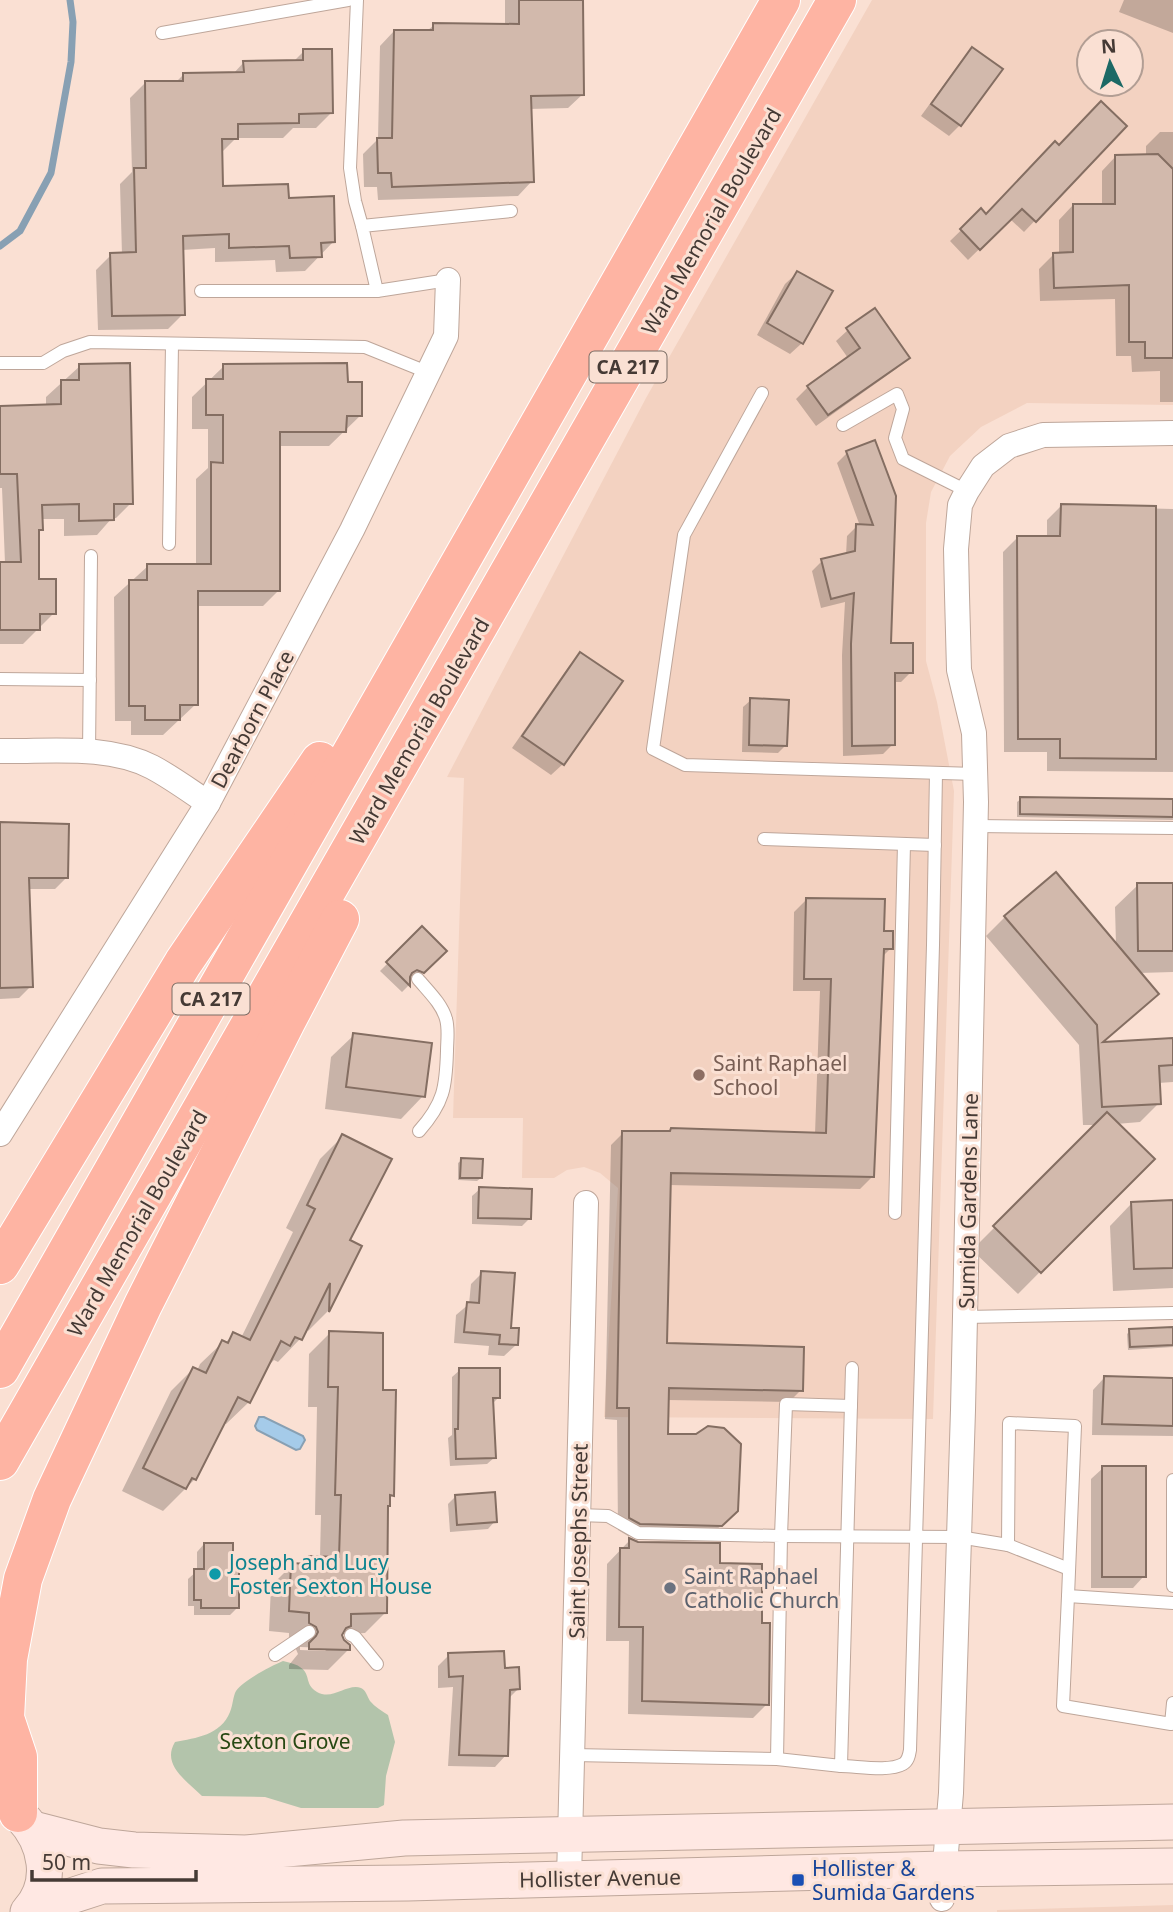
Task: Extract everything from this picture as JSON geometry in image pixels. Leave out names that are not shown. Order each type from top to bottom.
[{"type":"highway","name":"CA 217","points":[[0,1369],[781,0]]},
{"type":"highway","name":"Ward Memorial Boulevard","points":[[0,1461],[838,0]]},
{"type":"highway","points":[[0,1265],[183,963],[347,721],[422,629]]},
{"type":"highway","points":[[17,1815],[18,1757],[5,1718],[8,1659],[23,1579],[52,1499],[143,1306],[286,1021],[380,845],[418,733]]},
{"type":"main road","name":"Hollister Avenue","points":[[17,1815],[99,1846],[134,1850],[246,1853],[404,1838],[1173,1822]]},
{"type":"main road","points":[[17,1815],[43,1848],[46,1869],[42,1890],[30,1910]]},
{"type":"main road","name":"Hollister Avenue","points":[[30,1910],[102,1886],[569,1879],[943,1884],[1173,1866]]},
{"type":"street","name":"Dearborn Place","points":[[0,1134],[208,803],[352,530],[446,336],[448,280]]},
{"type":"street","points":[[963,498],[983,466],[1009,446],[1043,435],[1173,433]]},
{"type":"street","name":"Sumida Gardens Lane","points":[[943,1884],[948,1826],[959,1538],[976,826],[974,733],[959,670],[956,549],[963,498]]},
{"type":"street","points":[[0,751],[89,752],[123,756],[151,767],[208,803]]},
{"type":"street","name":"Saint Josephs Street","points":[[569,1879],[586,1203]]},
{"type":"lane","points":[[162,33],[348,0]]},
{"type":"lane","points":[[357,0],[350,168],[355,201],[377,291]]},
{"type":"lane","points":[[362,226],[511,211]]},
{"type":"lane","points":[[201,291],[377,291],[448,280]]},
{"type":"lane","points":[[0,363],[43,363],[63,351],[90,342],[365,347],[427,372]]},
{"type":"lane","points":[[169,544],[172,344]]},
{"type":"lane","points":[[762,393],[684,535],[653,749],[685,765],[975,774]]},
{"type":"lane","points":[[843,425],[897,394],[903,409],[895,438],[903,459],[963,498]]},
{"type":"lane","points":[[89,752],[91,556]]},
{"type":"lane","points":[[0,679],[90,680]]},
{"type":"lane","points":[[573,1755],[777,1759],[891,1768],[908,1760],[936,773]]},
{"type":"lane","points":[[976,826],[1173,828]]},
{"type":"lane","points":[[764,839],[934,845]]},
{"type":"lane","points":[[895,1213],[904,844]]},
{"type":"lane","points":[[418,979],[442,1007],[447,1020],[445,1090],[435,1113],[419,1131]]},
{"type":"lane","points":[[965,1317],[1173,1313]]},
{"type":"lane","points":[[841,1766],[852,1368]]},
{"type":"lane","points":[[777,1759],[786,1404],[851,1406]]},
{"type":"lane","points":[[1008,1545],[1009,1423],[1075,1426],[1063,1706],[1171,1724],[1173,1703]]},
{"type":"lane","points":[[1173,1480],[1173,1586]]},
{"type":"lane","points":[[578,1515],[608,1516],[638,1533],[959,1538],[1008,1545],[1069,1569]]},
{"type":"lane","points":[[1068,1596],[1173,1603]]},
{"type":"lane","points":[[275,1655],[309,1632]]},
{"type":"lane","points":[[351,1635],[377,1664]]},
{"type":"shaded area","points":[[872,0],[1173,0],[1173,405],[1027,403],[981,427],[950,456],[931,492],[926,523],[926,661],[937,702],[954,791],[933,1419],[604,1417],[618,1188],[600,1173],[584,1167],[567,1170],[554,1178],[522,1178],[523,1118],[453,1118],[464,778],[447,777],[646,398]]},
{"type":"shaded area","points":[[1173,1905],[1173,1912],[997,1912],[997,1910]]},
{"type":"green space","name":"Sexton Grove","points":[[283,1661],[301,1667],[309,1684],[317,1692],[329,1694],[361,1688],[372,1703],[388,1715],[395,1742],[386,1776],[384,1805],[378,1808],[301,1808],[265,1797],[202,1796],[173,1765],[171,1758],[175,1742],[207,1734],[221,1726],[240,1687]]},
{"type":"water","points":[[259,1417],[303,1436],[305,1440],[300,1449],[296,1450],[257,1430],[255,1426]]},
{"type":"building","points":[[519,0],[583,0],[584,95],[531,96],[534,182],[392,187],[391,173],[378,173],[377,138],[392,138],[394,30],[433,30],[433,23],[519,24]]},
{"type":"building","points":[[972,47],[1003,69],[961,126],[931,104]]},
{"type":"building","points":[[303,49],[332,49],[333,113],[299,114],[299,123],[238,124],[238,139],[222,139],[223,186],[288,184],[289,198],[334,196],[335,242],[321,243],[322,257],[290,258],[289,246],[229,248],[229,234],[183,236],[185,315],[112,316],[110,253],[136,252],[134,168],[146,168],[145,81],[183,81],[183,73],[244,72],[243,61],[303,60]]},
{"type":"building","points":[[1101,101],[1127,126],[1036,222],[1022,209],[980,250],[960,229],[981,208],[986,214],[1055,141],[1059,145]]},
{"type":"building","points":[[1158,154],[1173,169],[1173,358],[1145,358],[1145,342],[1129,342],[1129,285],[1054,288],[1053,253],[1073,252],[1073,204],[1115,204],[1115,155]]},
{"type":"building","points":[[797,271],[833,291],[803,344],[767,323]]},
{"type":"building","points":[[875,308],[910,358],[828,415],[807,386],[860,348],[846,328]]},
{"type":"building","points":[[130,363],[133,504],[114,504],[114,520],[79,521],[79,504],[42,505],[39,579],[56,579],[56,614],[40,614],[40,630],[0,630],[0,562],[21,562],[17,474],[0,474],[0,406],[61,404],[61,380],[79,380],[79,364]]},
{"type":"building","points":[[347,363],[348,382],[362,382],[362,416],[347,416],[346,432],[280,432],[280,591],[198,591],[198,705],[180,705],[180,720],[145,720],[145,706],[129,706],[129,580],[147,580],[147,564],[211,564],[211,462],[223,463],[223,415],[206,415],[206,379],[223,379],[223,364]]},
{"type":"building","points":[[875,440],[896,496],[891,643],[913,643],[913,673],[895,673],[895,745],[852,746],[851,644],[854,593],[831,599],[821,559],[855,551],[856,524],[873,525],[846,451]]},
{"type":"building","points":[[1061,504],[1156,506],[1156,759],[1060,758],[1060,739],[1018,739],[1017,536],[1060,536]]},
{"type":"building","points":[[580,652],[623,681],[564,765],[522,736]]},
{"type":"building","points":[[750,698],[789,700],[787,746],[749,745]]},
{"type":"building","points":[[1020,797],[1173,799],[1173,817],[1020,814]]},
{"type":"building","points":[[0,822],[69,824],[68,878],[29,878],[33,987],[0,988]]},
{"type":"building","points":[[1056,872],[1159,994],[1103,1042],[1173,1038],[1173,1065],[1159,1066],[1161,1104],[1102,1107],[1097,1025],[1004,916]]},
{"type":"building","points":[[1137,883],[1173,883],[1173,951],[1138,951]]},
{"type":"building","points":[[806,898],[885,899],[884,931],[893,931],[893,949],[884,949],[874,1177],[671,1173],[667,1343],[804,1347],[803,1391],[669,1388],[668,1434],[696,1434],[708,1426],[724,1428],[741,1444],[738,1511],[722,1526],[640,1524],[629,1518],[629,1408],[617,1408],[622,1131],[670,1131],[671,1128],[826,1133],[831,979],[804,979]]},
{"type":"building","points":[[422,926],[447,951],[424,973],[417,970],[412,973],[410,986],[386,962]]},
{"type":"building","points":[[353,1033],[432,1043],[425,1097],[346,1087]]},
{"type":"building","points":[[1107,1112],[1155,1159],[1041,1273],[993,1226]]},
{"type":"building","points":[[342,1134],[392,1159],[350,1240],[362,1246],[329,1312],[330,1283],[302,1340],[295,1337],[290,1346],[281,1341],[250,1403],[238,1397],[196,1480],[192,1478],[186,1489],[143,1468],[193,1367],[206,1373],[222,1340],[228,1343],[233,1332],[250,1340],[315,1209],[307,1205]]},
{"type":"building","points":[[461,1158],[483,1159],[482,1178],[460,1178]]},
{"type":"building","points":[[479,1187],[532,1189],[531,1219],[478,1218]]},
{"type":"building","points":[[1173,1200],[1173,1268],[1134,1269],[1131,1202]]},
{"type":"building","points":[[481,1271],[515,1273],[511,1328],[519,1328],[518,1345],[499,1344],[500,1335],[464,1332],[467,1302],[479,1303]]},
{"type":"building","points":[[1173,1327],[1173,1345],[1130,1347],[1129,1329]]},
{"type":"building","points":[[329,1331],[383,1333],[383,1390],[396,1390],[394,1496],[390,1495],[388,1506],[387,1613],[351,1614],[351,1626],[346,1628],[342,1635],[350,1645],[350,1650],[309,1649],[309,1643],[318,1632],[316,1627],[309,1623],[309,1613],[289,1611],[291,1563],[309,1564],[309,1556],[339,1557],[341,1495],[335,1495],[338,1387],[328,1387]]},
{"type":"building","points":[[459,1368],[500,1368],[500,1398],[493,1398],[496,1458],[456,1459]]},
{"type":"building","points":[[1104,1376],[1173,1378],[1173,1426],[1102,1424]]},
{"type":"building","points":[[1102,1466],[1146,1466],[1146,1577],[1102,1577]]},
{"type":"building","points":[[495,1492],[497,1522],[457,1525],[455,1495]]},
{"type":"building","name":"Saint Raphael Catholic Church","points":[[629,1538],[638,1542],[720,1543],[720,1563],[762,1564],[762,1623],[770,1623],[769,1705],[642,1701],[643,1627],[619,1627],[620,1548],[629,1548]]},
{"type":"building","name":"Joseph and Lucy Foster Sexton House","points":[[204,1543],[233,1543],[233,1567],[239,1567],[239,1608],[201,1608],[201,1600],[194,1600],[194,1569],[204,1569]]},
{"type":"building","points":[[504,1651],[505,1668],[519,1667],[520,1689],[510,1690],[508,1756],[459,1755],[463,1676],[449,1677],[448,1653]]},
{"type":"waterway","points":[[0,246],[20,231],[51,173],[71,62],[73,22],[70,0]]},
{"type":"place","name":"Saint Raphael School","points":[[699,1075]]},
{"type":"place","name":"Joseph and Lucy Foster Sexton House","points":[[215,1574]]},
{"type":"place","name":"Saint Raphael Catholic Church","points":[[670,1588]]},
{"type":"place","name":"Hollister & Sumida Gardens","points":[[798,1880]]}]
